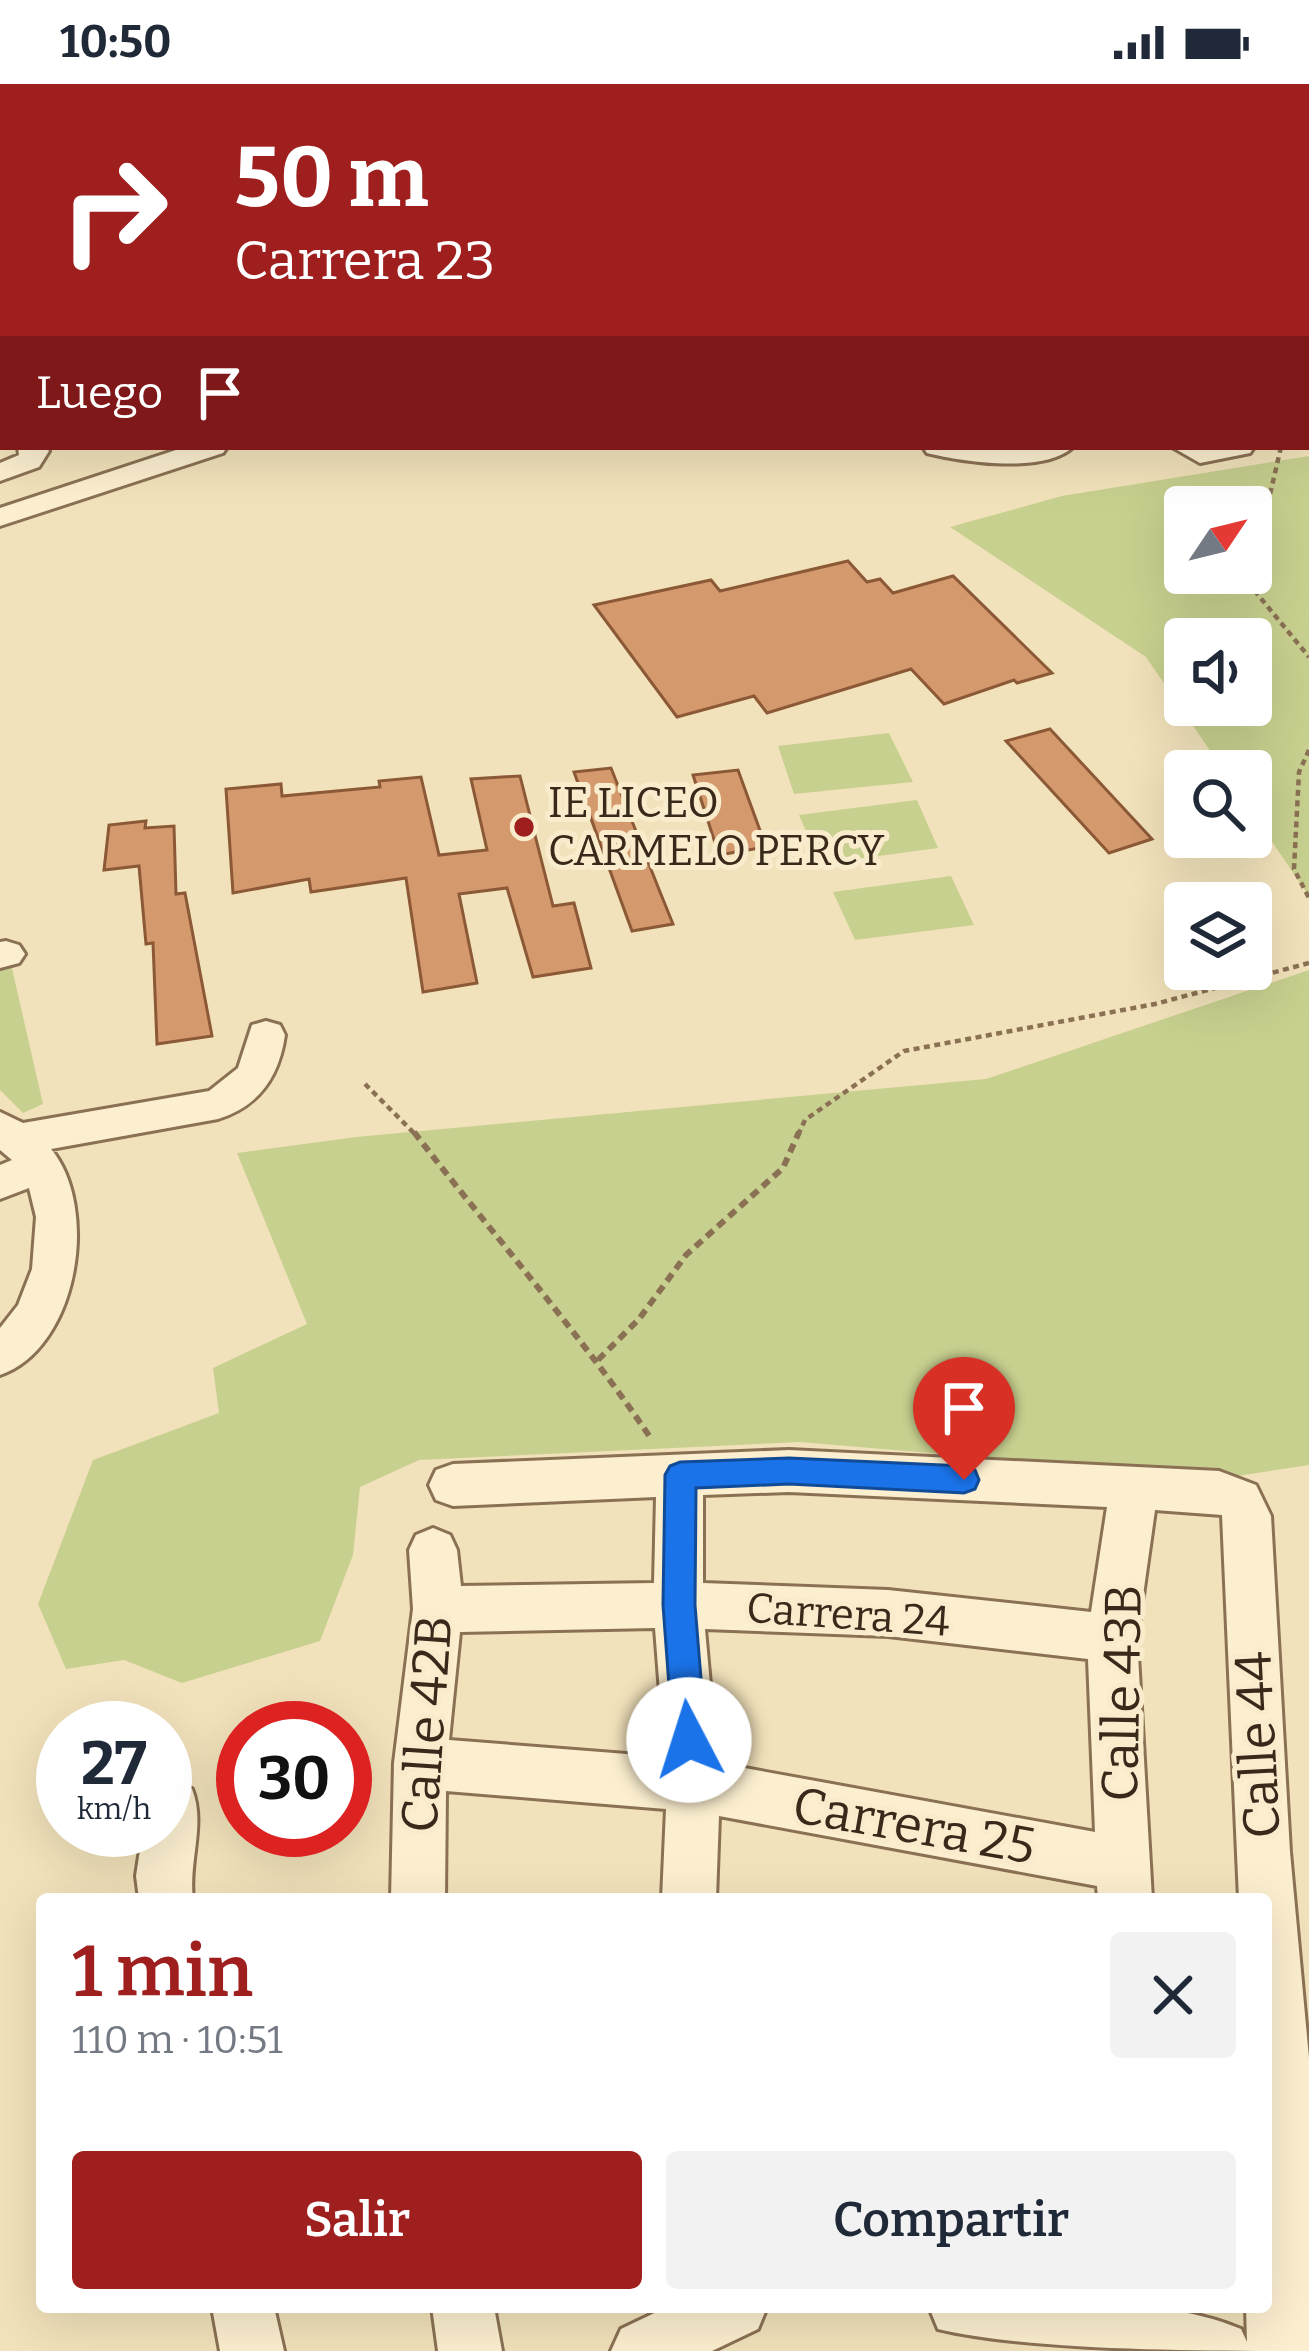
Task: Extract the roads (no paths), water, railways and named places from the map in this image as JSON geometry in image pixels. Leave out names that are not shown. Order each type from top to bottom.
[{"type":"street","points":[[951,450],[988,458],[1039,450]]},
{"type":"street","points":[[0,473],[30,454]]},
{"type":"street","points":[[0,518],[166,454]]},
{"type":"street","points":[[19,1144],[218,1104],[240,1094],[257,1075],[266,1035]]},
{"type":"street","points":[[0,1183],[19,1144]]},
{"type":"street","points":[[0,1356],[23,1338],[54,1281],[55,1218],[19,1144]]},
{"type":"street","points":[[453,1485],[789,1471],[1135,1488]]},
{"type":"street","points":[[680,1475],[679,1605],[693,1785],[688,1893]]},
{"type":"street","name":"Calle 44","points":[[1135,1488],[1220,1492],[1239,1500],[1247,1516],[1267,1893]]},
{"type":"street","name":"Calle 43B","points":[[1124,1881],[1112,1638],[1135,1488]]},
{"type":"street","name":"Calle 42B","points":[[418,1893],[420,1763],[438,1609],[433,1550]]},
{"type":"street","name":"Carrera 24","points":[[438,1609],[679,1605],[888,1613],[1112,1638]]},
{"type":"street","name":"Carrera 25","points":[[420,1763],[693,1785],[1124,1881]]},
{"type":"street","points":[[165,1893],[166,1857]]},
{"type":"street","name":"Calle 44","points":[[1272,1942],[1286,2082],[1275,2252],[1279,2351]]},
{"type":"street","points":[[244,2313],[252,2351]]},
{"type":"street","points":[[465,2313],[470,2351]]},
{"type":"street","points":[[660,2332],[718,2313]]},
{"type":"street","points":[[995,2313],[1220,2351]]},
{"type":"place","name":"IE LICEO CARMELO PERCY","points":[[524,827]]}]
